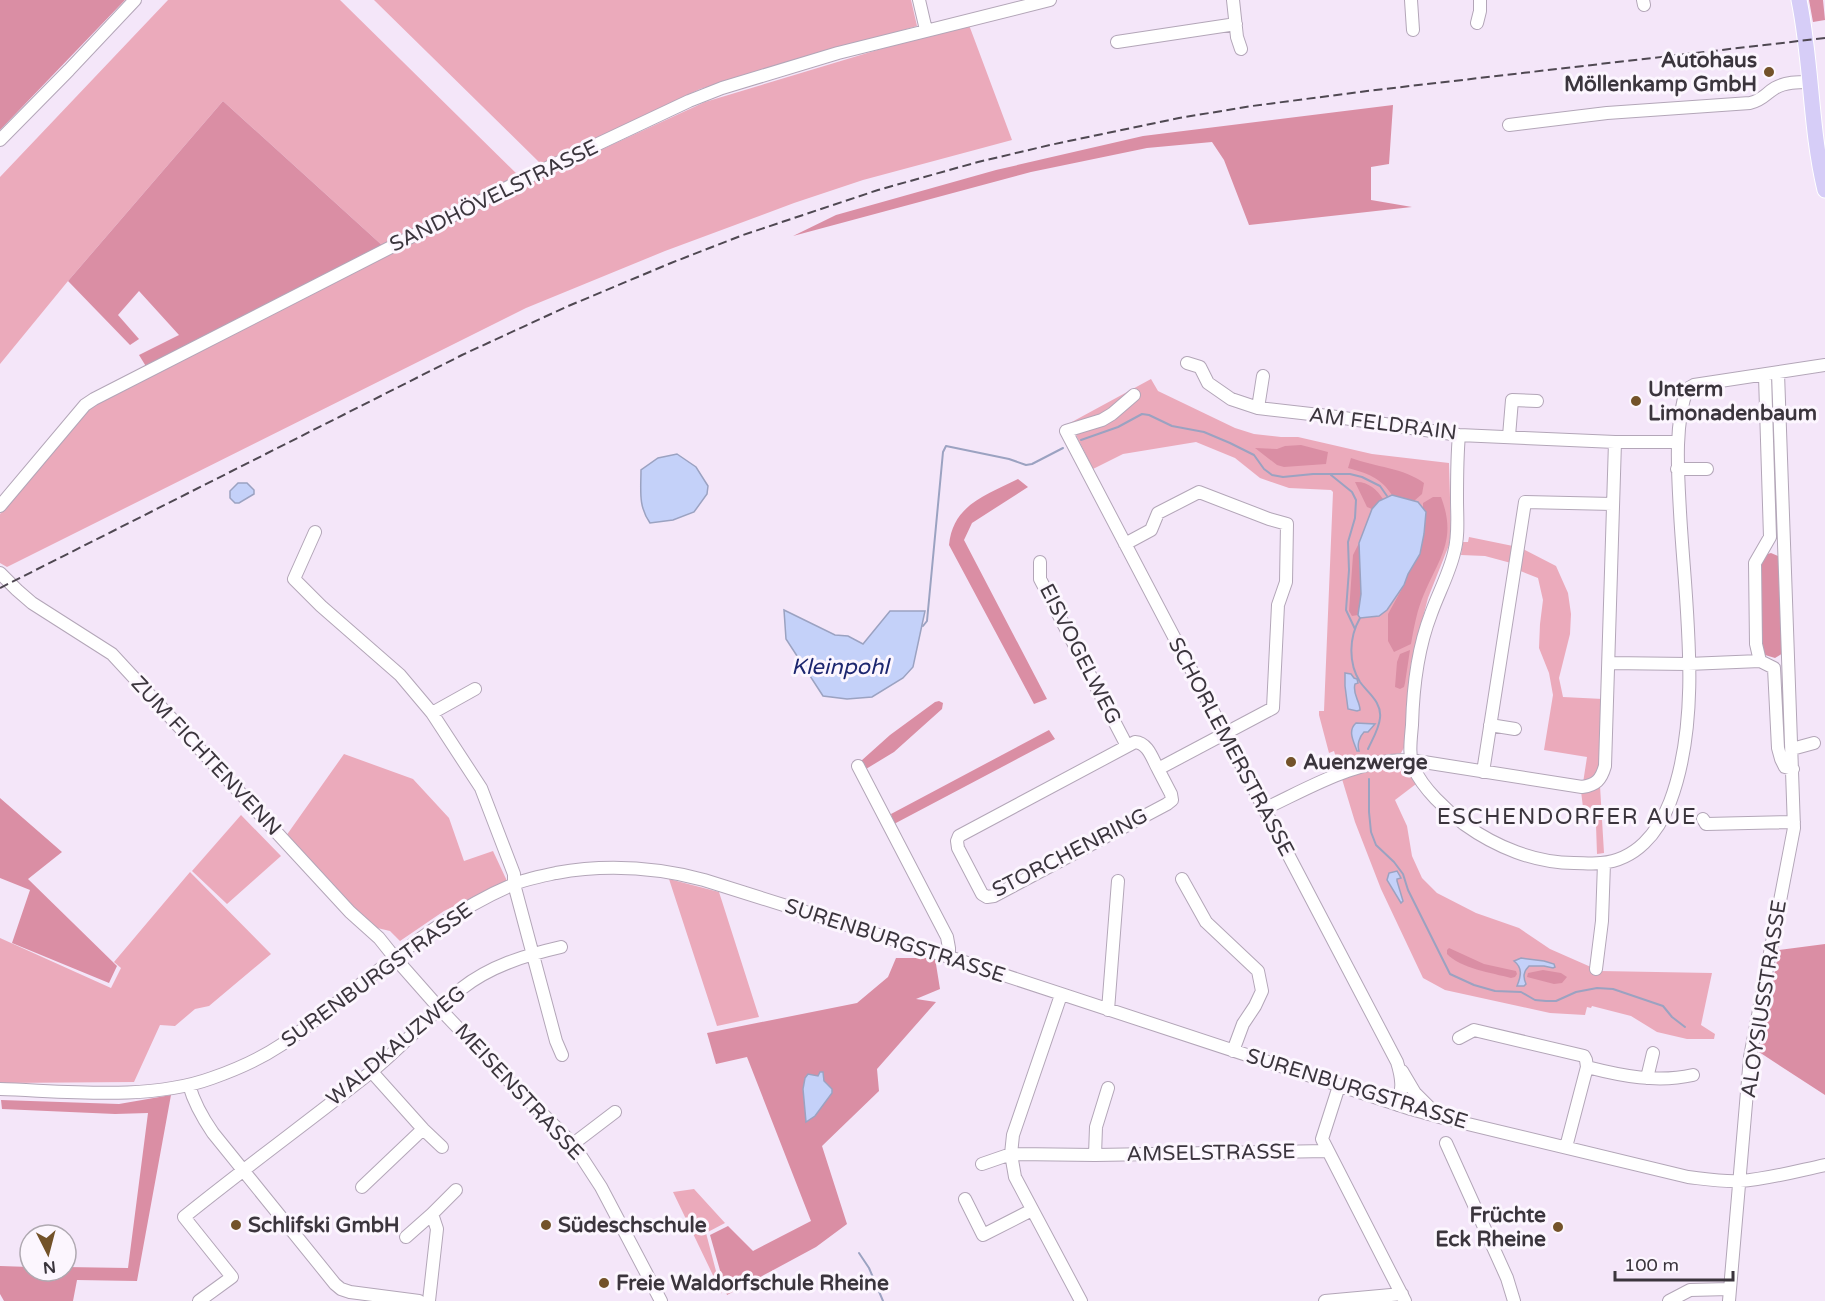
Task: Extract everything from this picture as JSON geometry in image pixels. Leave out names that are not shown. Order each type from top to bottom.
[{"type":"main road","points":[[1799,0],[1818,154],[1825,190]]},
{"type":"street","points":[[0,140],[135,0]]},
{"type":"street","points":[[919,0],[926,30]]},
{"type":"street","name":"SANDHÖVELSTRASSE","points":[[0,506],[85,405],[94,399],[530,176],[689,101],[722,88],[838,53],[1050,0]]},
{"type":"street","points":[[1233,0],[1237,37],[1241,49]]},
{"type":"street","points":[[1411,0],[1413,30]]},
{"type":"street","points":[[1477,23],[1480,0]]},
{"type":"street","points":[[1117,42],[1236,24]]},
{"type":"street","points":[[1509,125],[1607,113],[1750,104],[1762,100],[1776,87],[1791,82],[1810,82]]},
{"type":"street","name":"AM FELDRAIN","points":[[1187,363],[1200,367],[1208,383],[1231,399],[1258,408],[1459,435],[1615,442],[1678,442]]},
{"type":"street","points":[[1459,435],[1457,536],[1454,554],[1420,648],[1413,691],[1411,760],[1413,767],[1421,781],[1452,815],[1503,847],[1535,858],[1569,863],[1604,863],[1632,854],[1652,837],[1669,805],[1681,765],[1688,720],[1688,664],[1677,469],[1678,442],[1687,389],[1825,365]]},
{"type":"street","name":"ALOYSIUSSTRASSE","points":[[1729,1295],[1750,1057],[1794,822],[1778,373]]},
{"type":"street","points":[[1760,661],[1756,644],[1755,563],[1770,537],[1765,375]]},
{"type":"street","points":[[1258,408],[1263,376]]},
{"type":"street","name":"SCHORLEMERSTRASSE","points":[[1134,395],[1102,420],[1066,431],[1397,1062],[1415,1093],[1438,1116]]},
{"type":"street","points":[[1509,436],[1512,400],[1537,401]]},
{"type":"street","points":[[1264,809],[1345,771],[1386,761],[1411,760],[1582,787],[1598,782],[1605,766],[1615,442]]},
{"type":"street","points":[[1677,469],[1707,469]]},
{"type":"street","points":[[1125,544],[1151,530],[1158,513],[1199,492],[1287,524],[1286,582],[1278,605],[1273,708],[1158,769]]},
{"type":"street","points":[[1483,772],[1525,502],[1613,504]]},
{"type":"street","points":[[315,532],[294,579],[321,606],[400,675],[432,713],[481,788],[514,874],[514,884],[532,954],[562,1055]]},
{"type":"street","name":"EISVOGELWEG","points":[[1040,562],[1040,579],[1127,746]]},
{"type":"street","name":"ZUM FICHTENVENN","points":[[0,573],[32,603],[112,654],[350,912],[379,938],[395,958]]},
{"type":"street","points":[[1609,663],[1688,664],[1760,661],[1774,668],[1788,660]]},
{"type":"street","name":"ALOYSIUSSTRASSE","points":[[1774,668],[1778,748],[1780,759],[1785,767],[1792,769]]},
{"type":"street","points":[[432,713],[475,689]]},
{"type":"street","points":[[1490,725],[1515,729]]},
{"type":"street","name":"STORCHENRING","points":[[1139,741],[1145,745],[1158,769],[1171,794],[1172,800],[1167,804],[994,896],[987,897],[982,894],[958,848],[959,836],[1135,742],[1139,741]]},
{"type":"street","points":[[1792,749],[1814,743]]},
{"type":"street","points":[[858,766],[947,937],[949,957]]},
{"type":"street","points":[[1703,819],[1706,824],[1794,822]]},
{"type":"street","points":[[1596,969],[1602,921],[1604,863]]},
{"type":"street","name":"SURENBURGSTRASSE","points":[[0,1089],[126,1092],[159,1090],[210,1079],[240,1067],[280,1046],[453,916],[514,884],[574,870],[633,868],[679,873],[734,889],[949,957],[1339,1086],[1438,1116],[1688,1177],[1739,1181],[1761,1179],[1825,1165]]},
{"type":"street","points":[[1182,879],[1206,922],[1258,971],[1262,991],[1243,1024],[1233,1051]]},
{"type":"street","points":[[1108,1010],[1118,881]]},
{"type":"street","name":"WALDKAUZWEG","points":[[199,1301],[232,1277],[184,1217],[371,1071],[462,988],[495,968],[532,954],[561,947]]},
{"type":"street","name":"MEISENSTRASSE","points":[[395,958],[440,1009],[573,1144],[595,1177],[661,1301]]},
{"type":"street","points":[[1061,995],[1013,1135],[1011,1154],[1015,1177],[1081,1301]]},
{"type":"street","points":[[1459,1038],[1474,1030],[1584,1056],[1587,1067],[1566,1147]]},
{"type":"street","points":[[1647,1078],[1653,1053]]},
{"type":"street","name":"SCHORLEMERSTRASSE","points":[[1397,1062],[1402,1078],[1402,1091],[1398,1105]]},
{"type":"street","points":[[1587,1067],[1626,1077],[1675,1079],[1694,1075]]},
{"type":"street","points":[[371,1071],[442,1147]]},
{"type":"street","points":[[189,1085],[201,1116],[213,1133],[334,1284],[350,1292],[419,1301]]},
{"type":"street","points":[[1325,1301],[1404,1297],[1322,1138],[1339,1086]]},
{"type":"street","name":"AMSELSTRASSE","points":[[1095,1155],[1096,1127],[1108,1088]]},
{"type":"street","points":[[573,1144],[615,1112]]},
{"type":"street","points":[[362,1187],[423,1129]]},
{"type":"street","points":[[1446,1143],[1507,1278],[1514,1301]]},
{"type":"street","name":"AMSELSTRASSE","points":[[982,1164],[1011,1154],[1095,1155],[1327,1150]]},
{"type":"street","points":[[406,1237],[456,1190]]},
{"type":"street","points":[[965,1199],[983,1235],[1032,1210]]},
{"type":"street","points":[[429,1301],[437,1229],[432,1214]]},
{"type":"street","points":[[1669,1301],[1690,1290],[1729,1295]]},
{"type":"shaded area","points":[[0,0],[125,0],[0,130]]},
{"type":"shaded area","points":[[168,0],[340,0],[519,176],[384,247],[223,101],[68,281],[0,364],[0,177]]},
{"type":"shaded area","points":[[374,0],[911,0],[917,26],[700,89],[541,164]]},
{"type":"shaded area","points":[[1809,0],[1823,0],[1825,20],[1813,22]]},
{"type":"shaded area","points":[[969,25],[1012,140],[863,180],[794,203],[665,251],[526,308],[7,567],[0,563],[0,514],[92,405],[533,181],[705,102],[927,35]]},
{"type":"shaded area","points":[[223,101],[384,247],[147,368],[139,355],[179,335],[139,291],[118,315],[139,339],[130,345],[68,281]]},
{"type":"shaded area","points":[[1393,105],[1389,164],[1371,167],[1371,200],[1412,207],[1249,225],[1224,160],[1212,142],[1147,148],[1031,172],[793,236],[836,215],[996,170],[1143,136]]},
{"type":"shaded area","points":[[1151,379],[1158,391],[1235,428],[1254,434],[1298,437],[1372,454],[1449,463],[1451,532],[1449,545],[1428,598],[1411,663],[1406,744],[1401,753],[1364,760],[1339,768],[1334,751],[1329,753],[1319,711],[1324,711],[1333,492],[1331,490],[1289,488],[1260,478],[1235,458],[1196,442],[1123,454],[1093,469],[1070,423]]},
{"type":"shaded area","points":[[1301,445],[1328,452],[1326,464],[1284,467],[1277,465],[1255,448],[1277,449]]},
{"type":"shaded area","points":[[1351,458],[1416,478],[1424,483],[1422,494],[1414,501],[1392,495],[1373,477],[1348,468]]},
{"type":"shaded area","points":[[1018,479],[1028,487],[972,523],[964,540],[1047,699],[1034,704],[949,545],[952,531],[964,510],[984,496]]},
{"type":"shaded area","points":[[1355,482],[1371,486],[1383,499],[1372,509],[1367,507]]},
{"type":"shaded area","points":[[1433,497],[1441,497],[1446,512],[1447,536],[1441,558],[1422,600],[1411,644],[1394,652],[1388,641],[1388,614],[1420,554],[1426,512],[1423,503]]},
{"type":"shaded area","points":[[1469,537],[1513,546],[1511,563],[1485,556],[1461,555],[1463,542],[1468,542]]},
{"type":"shaded area","points":[[1359,543],[1361,594],[1358,615],[1352,616],[1349,611],[1353,555]]},
{"type":"shaded area","points":[[1521,548],[1556,566],[1568,593],[1571,614],[1570,634],[1559,678],[1563,697],[1603,699],[1601,767],[1597,777],[1583,783],[1587,757],[1544,750],[1553,695],[1549,673],[1539,648],[1543,600],[1538,578],[1518,570]]},
{"type":"shaded area","points":[[1771,553],[1778,556],[1781,561],[1783,653],[1775,658],[1765,655],[1763,651],[1759,567],[1764,555]]},
{"type":"shaded area","points":[[1410,650],[1404,687],[1400,689],[1395,687],[1397,662],[1400,654]]},
{"type":"shaded area","points":[[939,701],[943,703],[942,709],[894,752],[866,769],[861,761],[890,735]]},
{"type":"shaded area","points":[[1049,730],[1055,739],[894,824],[891,814]]},
{"type":"shaded area","points":[[344,754],[413,779],[449,818],[464,861],[493,851],[507,881],[444,911],[400,941],[390,931],[373,927],[286,836]]},
{"type":"shaded area","points":[[1399,766],[1408,770],[1416,784],[1395,800],[1407,826],[1412,856],[1422,878],[1437,893],[1476,913],[1519,928],[1550,949],[1600,971],[1712,973],[1701,1025],[1715,1034],[1714,1039],[1687,1039],[1657,1032],[1631,1016],[1592,1006],[1587,1007],[1585,1015],[1550,1013],[1445,990],[1423,978],[1381,889],[1355,822],[1342,779],[1373,770]]},
{"type":"shaded area","points":[[1600,786],[1604,853],[1597,854],[1596,825],[1585,824],[1581,791]]},
{"type":"shaded area","points":[[0,798],[62,852],[28,879],[117,966],[109,983],[12,943],[30,890],[0,878]]},
{"type":"shaded area","points":[[241,815],[281,856],[227,904],[192,871]]},
{"type":"shaded area","points":[[190,872],[271,954],[209,1006],[195,1009],[175,1026],[160,1025],[134,1082],[0,1083],[0,938],[111,988],[121,968],[114,962]]},
{"type":"shaded area","points":[[669,879],[719,892],[759,1017],[717,1026]]},
{"type":"shaded area","points":[[1825,944],[1825,1095],[1759,1052],[1779,950]]},
{"type":"shaded area","points":[[1449,948],[1484,964],[1516,971],[1517,974],[1511,978],[1460,963],[1447,954]]},
{"type":"shaded area","points":[[896,958],[935,958],[940,989],[916,999],[936,1002],[877,1069],[879,1091],[822,1146],[847,1224],[816,1247],[727,1295],[710,1235],[728,1226],[753,1251],[811,1221],[747,1057],[716,1064],[707,1033],[857,1003],[888,977]]},
{"type":"shaded area","points":[[1543,970],[1561,973],[1567,977],[1562,983],[1554,984],[1527,977],[1528,973]]},
{"type":"shaded area","points":[[171,1095],[137,1281],[78,1280],[78,1267],[128,1268],[148,1113],[115,1114],[2,1109],[1,1100],[119,1104]]},
{"type":"shaded area","points":[[694,1189],[725,1223],[706,1233],[722,1294],[673,1192]]},
{"type":"shaded area","points":[[0,1266],[18,1267],[18,1283],[76,1283],[73,1301],[4,1301],[0,1294]]},
{"type":"water","points":[[677,454],[696,467],[708,486],[707,494],[694,512],[673,520],[650,523],[642,504],[641,470],[658,458]]},
{"type":"water","points":[[238,483],[247,483],[254,490],[254,494],[235,503],[230,498],[230,491]]},
{"type":"water","points":[[1392,495],[1418,502],[1426,512],[1420,554],[1404,585],[1387,610],[1379,616],[1360,618],[1358,615],[1361,594],[1359,543],[1372,509],[1379,501]]},
{"type":"water","name":"Kleinpohl","points":[[784,610],[835,635],[848,636],[863,644],[890,611],[925,611],[913,667],[903,678],[872,697],[847,699],[823,696],[786,639]]},
{"type":"water","points":[[1345,673],[1357,679],[1355,691],[1360,710],[1348,709]]},
{"type":"water","points":[[1356,723],[1375,724],[1361,736],[1358,744],[1359,751],[1357,751],[1352,733]]},
{"type":"water","points":[[1397,871],[1401,878],[1397,881],[1403,901],[1401,903],[1387,880],[1389,873]]},
{"type":"water","points":[[1521,958],[1544,961],[1554,964],[1555,967],[1529,966],[1524,975],[1526,984],[1517,986],[1520,972],[1519,966],[1514,961]]},
{"type":"water","points":[[820,1072],[823,1072],[824,1081],[832,1089],[832,1093],[815,1116],[806,1122],[803,1089],[805,1078],[808,1074],[818,1076]]},
{"type":"waterway","points":[[1081,440],[1118,427],[1142,414],[1149,415],[1172,426],[1204,432],[1230,443],[1254,455],[1264,469],[1272,475],[1283,477],[1350,474],[1380,486],[1387,496]]},
{"type":"waterway","points":[[923,626],[927,621],[943,452],[946,446],[1009,459],[1026,465],[1063,448]]},
{"type":"waterway","points":[[1331,475],[1352,492],[1356,500],[1355,518],[1348,542],[1349,570],[1346,610],[1355,629]]},
{"type":"waterway","points":[[1360,618],[1352,642],[1353,667],[1360,682],[1377,702],[1380,712],[1378,726],[1368,749]]},
{"type":"waterway","points":[[1369,779],[1371,832],[1376,845],[1403,874],[1408,890],[1450,974],[1474,985],[1495,991],[1521,992],[1535,1000],[1556,1001],[1576,992],[1597,988],[1613,989],[1663,1006],[1685,1027]]},
{"type":"waterway","points":[[859,1253],[869,1268],[883,1301]]},
{"type":"railway","points":[[0,588],[462,355],[566,307],[743,235],[878,190],[1050,145],[1179,118],[1252,106],[1825,38]]},
{"type":"place","name":"Autohaus Möllenkamp GmbH","points":[[1769,72]]},
{"type":"place","name":"Unterm Limonadenbaum","points":[[1636,401]]},
{"type":"place","name":"Auenzwerge","points":[[1291,762]]},
{"type":"place","name":"Schlifski GmbH","points":[[236,1225]]},
{"type":"place","name":"Südeschschule","points":[[546,1225]]},
{"type":"place","name":"Früchte Eck Rheine","points":[[1558,1227]]},
{"type":"place","name":"Freie Waldorfschule Rheine","points":[[604,1283]]},
{"type":"district","name":"ESCHENDORFER AUE","points":[[1567,817]]}]
